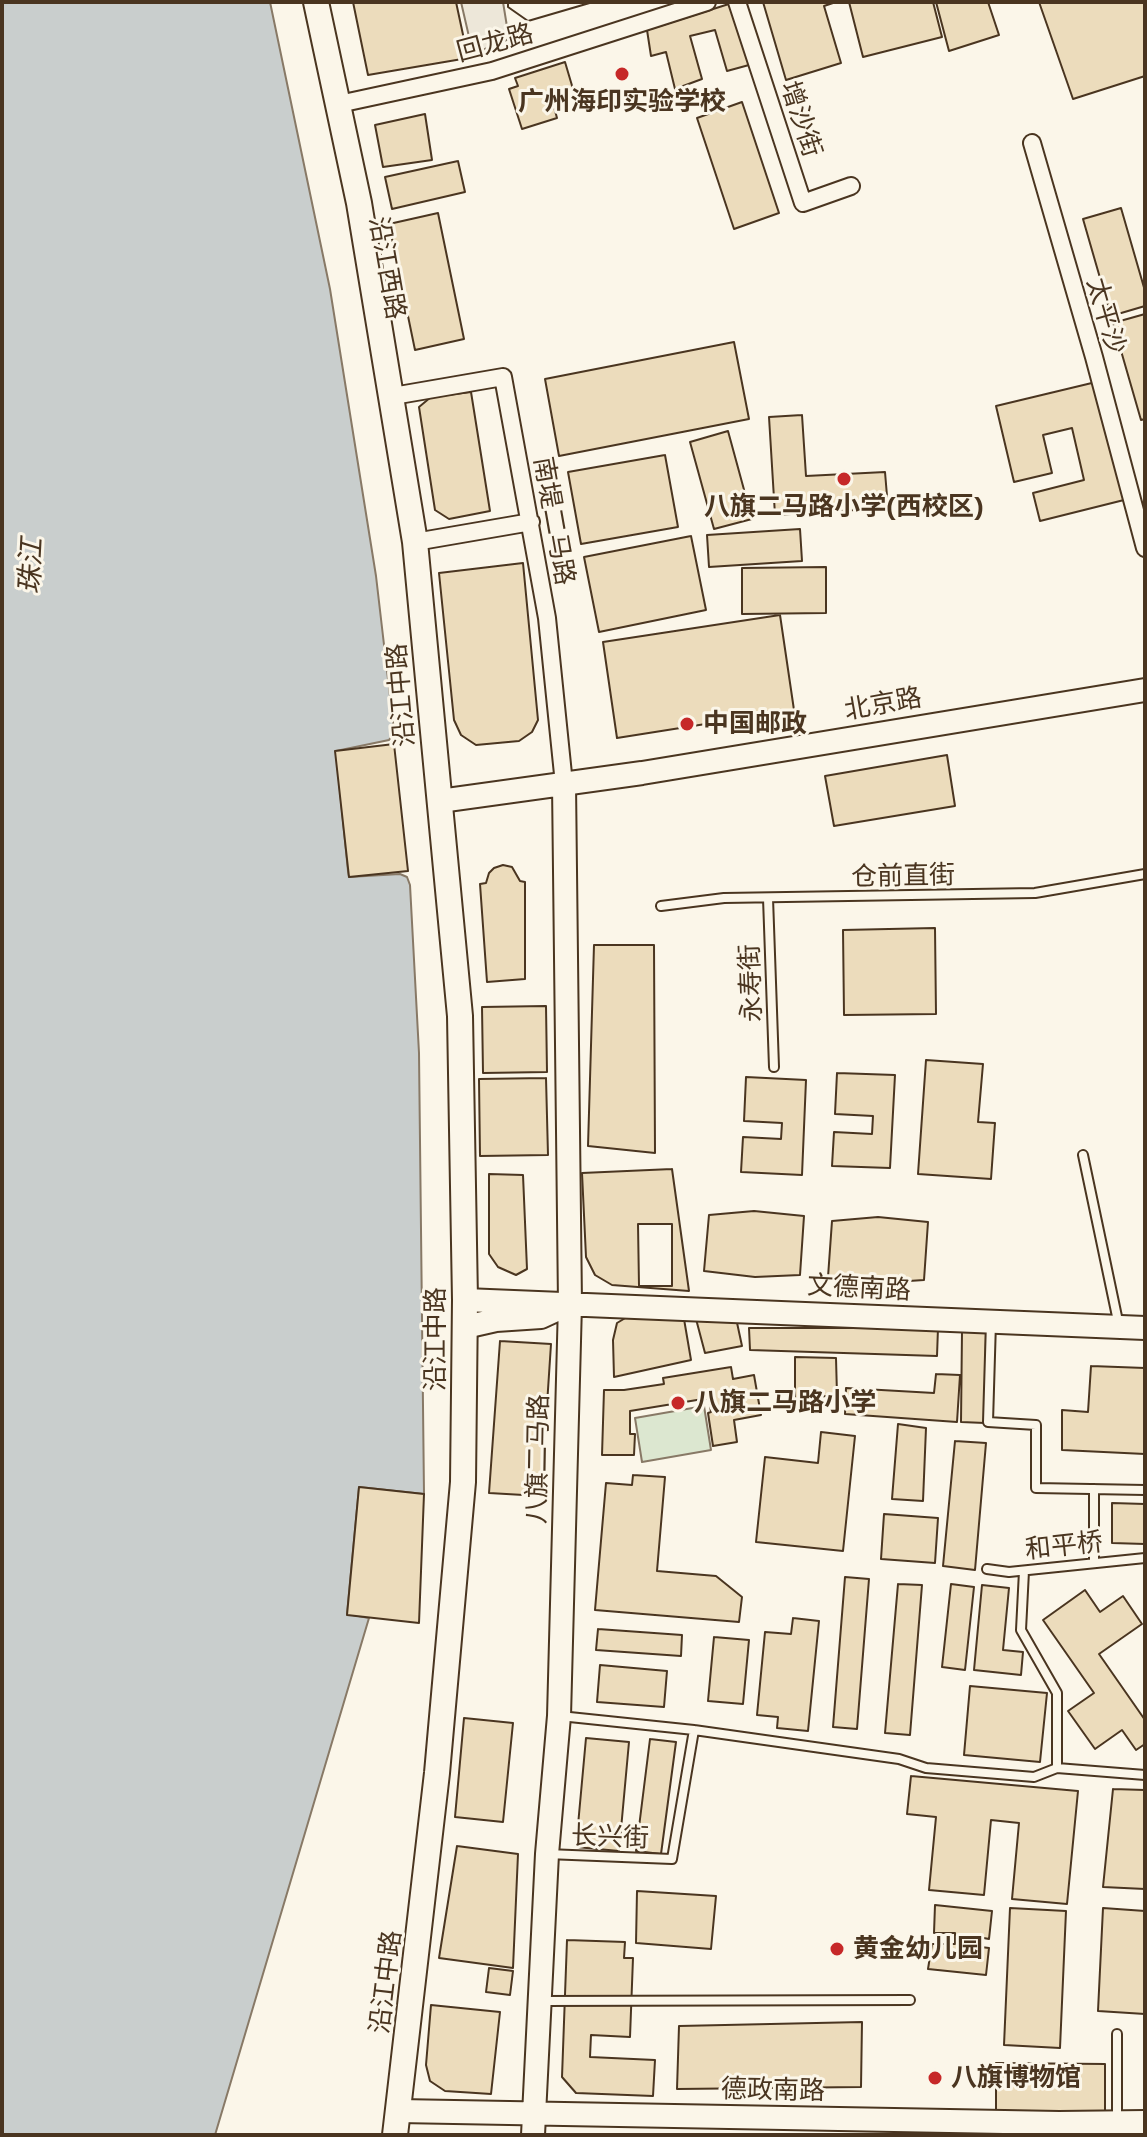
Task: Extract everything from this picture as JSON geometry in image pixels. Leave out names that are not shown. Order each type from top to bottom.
[{"type":"main road","name":"沿江西路","points":[[303,2],[353,236],[408,544]]},
{"type":"main road","name":"沿江西路","points":[[316,2],[339,104],[393,396],[408,544]]},
{"type":"main road","name":"沿江中路","points":[[397,2123],[437,1773],[463,1482],[465,1327],[460,1016],[440,801],[408,544]]},
{"type":"street","name":"回龙路","points":[[339,104],[492,71],[707,2]]},
{"type":"street","name":"增沙街","points":[[737,2],[803,203],[851,186]]},
{"type":"street","name":"太平沙","points":[[1032,143],[1145,548]]},
{"type":"street","name":"南堤二马路","points":[[393,396],[503,377],[547,618],[564,784]]},
{"type":"street","points":[[408,544],[531,522]]},
{"type":"street","name":"北京路","points":[[440,801],[564,784],[1145,690]]},
{"type":"street","name":"八旗二马路","points":[[533,2124],[547,1854],[559,1716],[570,1304],[564,784]]},
{"type":"street","name":"文德南路","points":[[465,1300],[1145,1328]]},
{"type":"street","points":[[465,1327],[496,1320],[541,1317],[570,1304]]},
{"type":"street","name":"德政南路","points":[[397,2123],[1059,2129],[1145,2122]]},
{"type":"lane","name":"仓前直街","points":[[661,906],[724,898],[1035,893],[1145,874]]},
{"type":"lane","name":"永寿街","points":[[768,898],[774,1067]]},
{"type":"lane","points":[[1083,1155],[1119,1327]]},
{"type":"lane","points":[[991,1322],[988,1422],[1036,1425],[1036,1488],[1145,1490]]},
{"type":"lane","points":[[1094,1489],[1094,1563]]},
{"type":"lane","name":"和平桥","points":[[987,1569],[1024,1571],[1145,1558]]},
{"type":"lane","points":[[1024,1571],[1021,1630],[1057,1693],[1057,1768]]},
{"type":"lane","points":[[559,1716],[694,1730],[899,1759],[926,1768],[1034,1777],[1057,1768],[1145,1775]]},
{"type":"lane","name":"长兴街","points":[[547,1854],[672,1859],[694,1730]]},
{"type":"lane","points":[[539,2001],[910,2000]]},
{"type":"lane","points":[[1117,2034],[1117,2122]]},
{"type":"green space","points":[[704,1406],[711,1450],[642,1462],[635,1418]]},
{"type":"shaded area","points":[[461,2],[503,2],[509,39],[473,54]]},
{"type":"water","name":"珠江","points":[[2,2],[270,2],[330,289],[376,576],[394,732],[389,740],[336,751],[348,871],[349,877],[400,874],[407,877],[410,885],[419,1053],[424,1494],[359,1487],[347,1614],[369,1618],[215,2135],[2,2135]]},
{"type":"building","points":[[353,2],[456,2],[468,58],[368,75]]},
{"type":"building","points":[[508,2],[593,2],[528,21],[508,7]]},
{"type":"building","points":[[508,2],[593,2],[528,21],[508,7]]},
{"type":"building","points":[[763,2],[836,2],[824,6],[841,63],[786,80]]},
{"type":"building","points":[[849,2],[933,2],[942,37],[863,57]]},
{"type":"building","points":[[936,2],[988,2],[999,35],[949,51]]},
{"type":"building","points":[[1039,2],[1145,2],[1145,76],[1073,99]]},
{"type":"building","points":[[732,3],[749,65],[727,71],[715,30],[690,36],[702,79],[675,89],[666,52],[651,56],[647,30]]},
{"type":"building","points":[[565,62],[573,89],[551,96],[557,118],[522,129],[509,89],[518,86],[515,78]]},
{"type":"building","points":[[742,102],[779,213],[734,229],[697,118]]},
{"type":"building","points":[[425,114],[432,160],[383,167],[375,125]]},
{"type":"building","points":[[458,161],[465,192],[392,209],[385,177]]},
{"type":"building","points":[[1121,208],[1145,291],[1145,306],[1111,316],[1083,219]]},
{"type":"building","points":[[438,213],[464,339],[415,350],[389,224]]},
{"type":"building","points":[[1145,314],[1145,419],[1141,420],[1113,323]]},
{"type":"building","points":[[734,342],[749,419],[559,456],[545,379]]},
{"type":"building","points":[[1096,382],[1124,500],[1040,521],[1033,493],[1084,480],[1072,428],[1043,435],[1052,473],[1014,482],[996,406]]},
{"type":"building","points":[[471,392],[490,511],[449,519],[435,510],[419,407],[431,397]]},
{"type":"building","points":[[802,415],[806,476],[885,472],[888,508],[775,515],[769,417]]},
{"type":"building","points":[[728,431],[752,519],[714,529],[690,442]]},
{"type":"building","points":[[665,455],[678,527],[581,544],[568,472]]},
{"type":"building","points":[[800,529],[802,561],[709,567],[707,535]]},
{"type":"building","points":[[691,536],[706,610],[599,632],[584,557]]},
{"type":"building","points":[[523,563],[538,720],[532,732],[519,741],[476,745],[461,735],[454,720],[439,573]]},
{"type":"building","points":[[826,567],[826,613],[742,614],[742,568]]},
{"type":"building","points":[[780,615],[794,710],[617,738],[603,642]]},
{"type":"building","points":[[394,744],[408,871],[349,877],[335,751]]},
{"type":"building","points":[[947,755],[955,806],[834,826],[825,776]]},
{"type":"building","points":[[503,865],[512,867],[520,881],[525,882],[525,979],[487,982],[480,884],[486,883],[494,868]]},
{"type":"building","points":[[935,928],[936,1014],[844,1015],[843,930]]},
{"type":"building","points":[[594,945],[654,945],[655,1153],[588,1146]]},
{"type":"building","points":[[546,1006],[547,1072],[483,1073],[482,1007]]},
{"type":"building","points":[[926,1060],[983,1064],[978,1122],[995,1123],[991,1179],[918,1174]]},
{"type":"building","points":[[837,1073],[895,1075],[890,1168],[832,1166],[834,1132],[872,1134],[873,1116],[835,1114]]},
{"type":"building","points":[[746,1077],[806,1080],[802,1175],[741,1172],[743,1137],[781,1139],[782,1123],[744,1121]]},
{"type":"building","points":[[546,1078],[548,1155],[480,1156],[479,1079]]},
{"type":"building","points":[[672,1169],[689,1291],[612,1285],[595,1275],[586,1257],[582,1173]]},
{"type":"building","points":[[489,1174],[523,1175],[527,1269],[516,1275],[498,1267],[489,1254]]},
{"type":"building","points":[[754,1211],[804,1216],[800,1275],[755,1277],[704,1271],[709,1215]]},
{"type":"building","points":[[878,1217],[928,1222],[924,1280],[878,1283],[828,1277],[832,1221]]},
{"type":"building","points":[[638,1224],[672,1224],[672,1286],[639,1286]]},
{"type":"building","points":[[632,1314],[684,1319],[691,1360],[614,1377],[613,1340],[617,1323]]},
{"type":"building","points":[[736,1318],[742,1346],[705,1353],[696,1319]]},
{"type":"building","points":[[749,1328],[938,1328],[937,1356],[750,1350]]},
{"type":"building","points":[[962,1331],[986,1331],[985,1423],[961,1422]]},
{"type":"building","points":[[500,1341],[551,1344],[541,1496],[489,1493]]},
{"type":"building","points":[[795,1357],[836,1358],[837,1395],[795,1399]]},
{"type":"building","points":[[1091,1366],[1145,1368],[1145,1454],[1062,1450],[1062,1410],[1088,1412]]},
{"type":"building","points":[[731,1367],[733,1379],[754,1375],[761,1415],[734,1420],[737,1442],[713,1446],[709,1398],[630,1411],[630,1434],[635,1434],[634,1455],[602,1455],[604,1390],[664,1384],[663,1378]]},
{"type":"building","points":[[936,1374],[960,1375],[957,1422],[845,1414],[846,1388],[934,1393]]},
{"type":"building","points":[[898,1424],[926,1428],[923,1501],[892,1499]]},
{"type":"building","points":[[821,1432],[855,1436],[843,1551],[756,1542],[765,1457],[818,1463]]},
{"type":"building","points":[[955,1441],[986,1443],[975,1570],[943,1566]]},
{"type":"building","points":[[633,1475],[665,1477],[657,1571],[716,1576],[742,1597],[739,1622],[595,1610],[606,1483],[632,1485]]},
{"type":"building","points":[[359,1487],[424,1494],[419,1623],[347,1615]]},
{"type":"building","points":[[1112,1503],[1145,1504],[1145,1544],[1112,1543]]},
{"type":"building","points":[[884,1514],[938,1518],[935,1563],[881,1559]]},
{"type":"building","points":[[845,1577],[869,1579],[857,1729],[833,1727]]},
{"type":"building","points":[[898,1584],[922,1585],[910,1735],[885,1733]]},
{"type":"building","points":[[951,1584],[974,1587],[965,1670],[942,1667]]},
{"type":"building","points":[[982,1585],[1009,1588],[1003,1650],[1023,1652],[1021,1675],[974,1670]]},
{"type":"building","points":[[1085,1590],[1100,1612],[1123,1596],[1142,1624],[1099,1654],[1145,1720],[1145,1744],[1136,1750],[1122,1730],[1095,1749],[1068,1711],[1094,1693],[1043,1620]]},
{"type":"building","points":[[793,1618],[819,1621],[808,1731],[777,1728],[778,1717],[757,1715],[765,1632],[791,1634]]},
{"type":"building","points":[[598,1629],[682,1635],[681,1656],[596,1650]]},
{"type":"building","points":[[714,1637],[749,1640],[743,1704],[708,1701]]},
{"type":"building","points":[[600,1665],[667,1671],[664,1707],[597,1702]]},
{"type":"building","points":[[970,1686],[1047,1693],[1040,1762],[964,1755]]},
{"type":"building","points":[[464,1718],[513,1723],[503,1822],[455,1817]]},
{"type":"building","points":[[586,1738],[629,1742],[619,1851],[576,1847]]},
{"type":"building","points":[[650,1739],[676,1742],[661,1854],[636,1851]]},
{"type":"building","points":[[911,1776],[1078,1791],[1067,1904],[1012,1899],[1019,1823],[991,1820],[984,1895],[929,1890],[936,1817],[907,1814]]},
{"type":"building","points":[[1113,1789],[1145,1790],[1145,1889],[1103,1887]]},
{"type":"building","points":[[457,1846],[518,1854],[513,1968],[439,1958]]},
{"type":"building","points":[[637,1891],[716,1896],[711,1949],[636,1943]]},
{"type":"building","points":[[935,1905],[992,1911],[989,1939],[973,1936],[973,1946],[989,1948],[986,1975],[928,1969],[932,1944],[955,1944],[955,1933],[934,1933]]},
{"type":"building","points":[[1010,1908],[1066,1911],[1060,2048],[1004,2045]]},
{"type":"building","points":[[1103,1908],[1145,1911],[1145,2014],[1098,2011]]},
{"type":"building","points":[[567,1940],[625,1942],[624,1958],[633,1958],[630,2037],[591,2035],[590,2057],[655,2060],[653,2096],[576,2093],[562,2077]]},
{"type":"building","points":[[489,1968],[513,1971],[510,1995],[486,1992]]},
{"type":"building","points":[[431,2005],[500,2012],[491,2094],[445,2091],[430,2081],[426,2065]]},
{"type":"building","points":[[862,2022],[861,2087],[677,2089],[679,2026]]},
{"type":"building","points":[[996,2063],[1105,2064],[1105,2112],[996,2111]]},
{"type":"place","name":"广州海印实验学校","points":[[622,74]]},
{"type":"place","name":"八旗二马路小学(西校区)","points":[[844,479]]},
{"type":"place","name":"中国邮政","points":[[687,724]]},
{"type":"place","name":"八旗二马路小学","points":[[678,1403]]},
{"type":"place","name":"黄金幼儿园","points":[[837,1949]]},
{"type":"place","name":"八旗博物馆","points":[[935,2078]]}]
